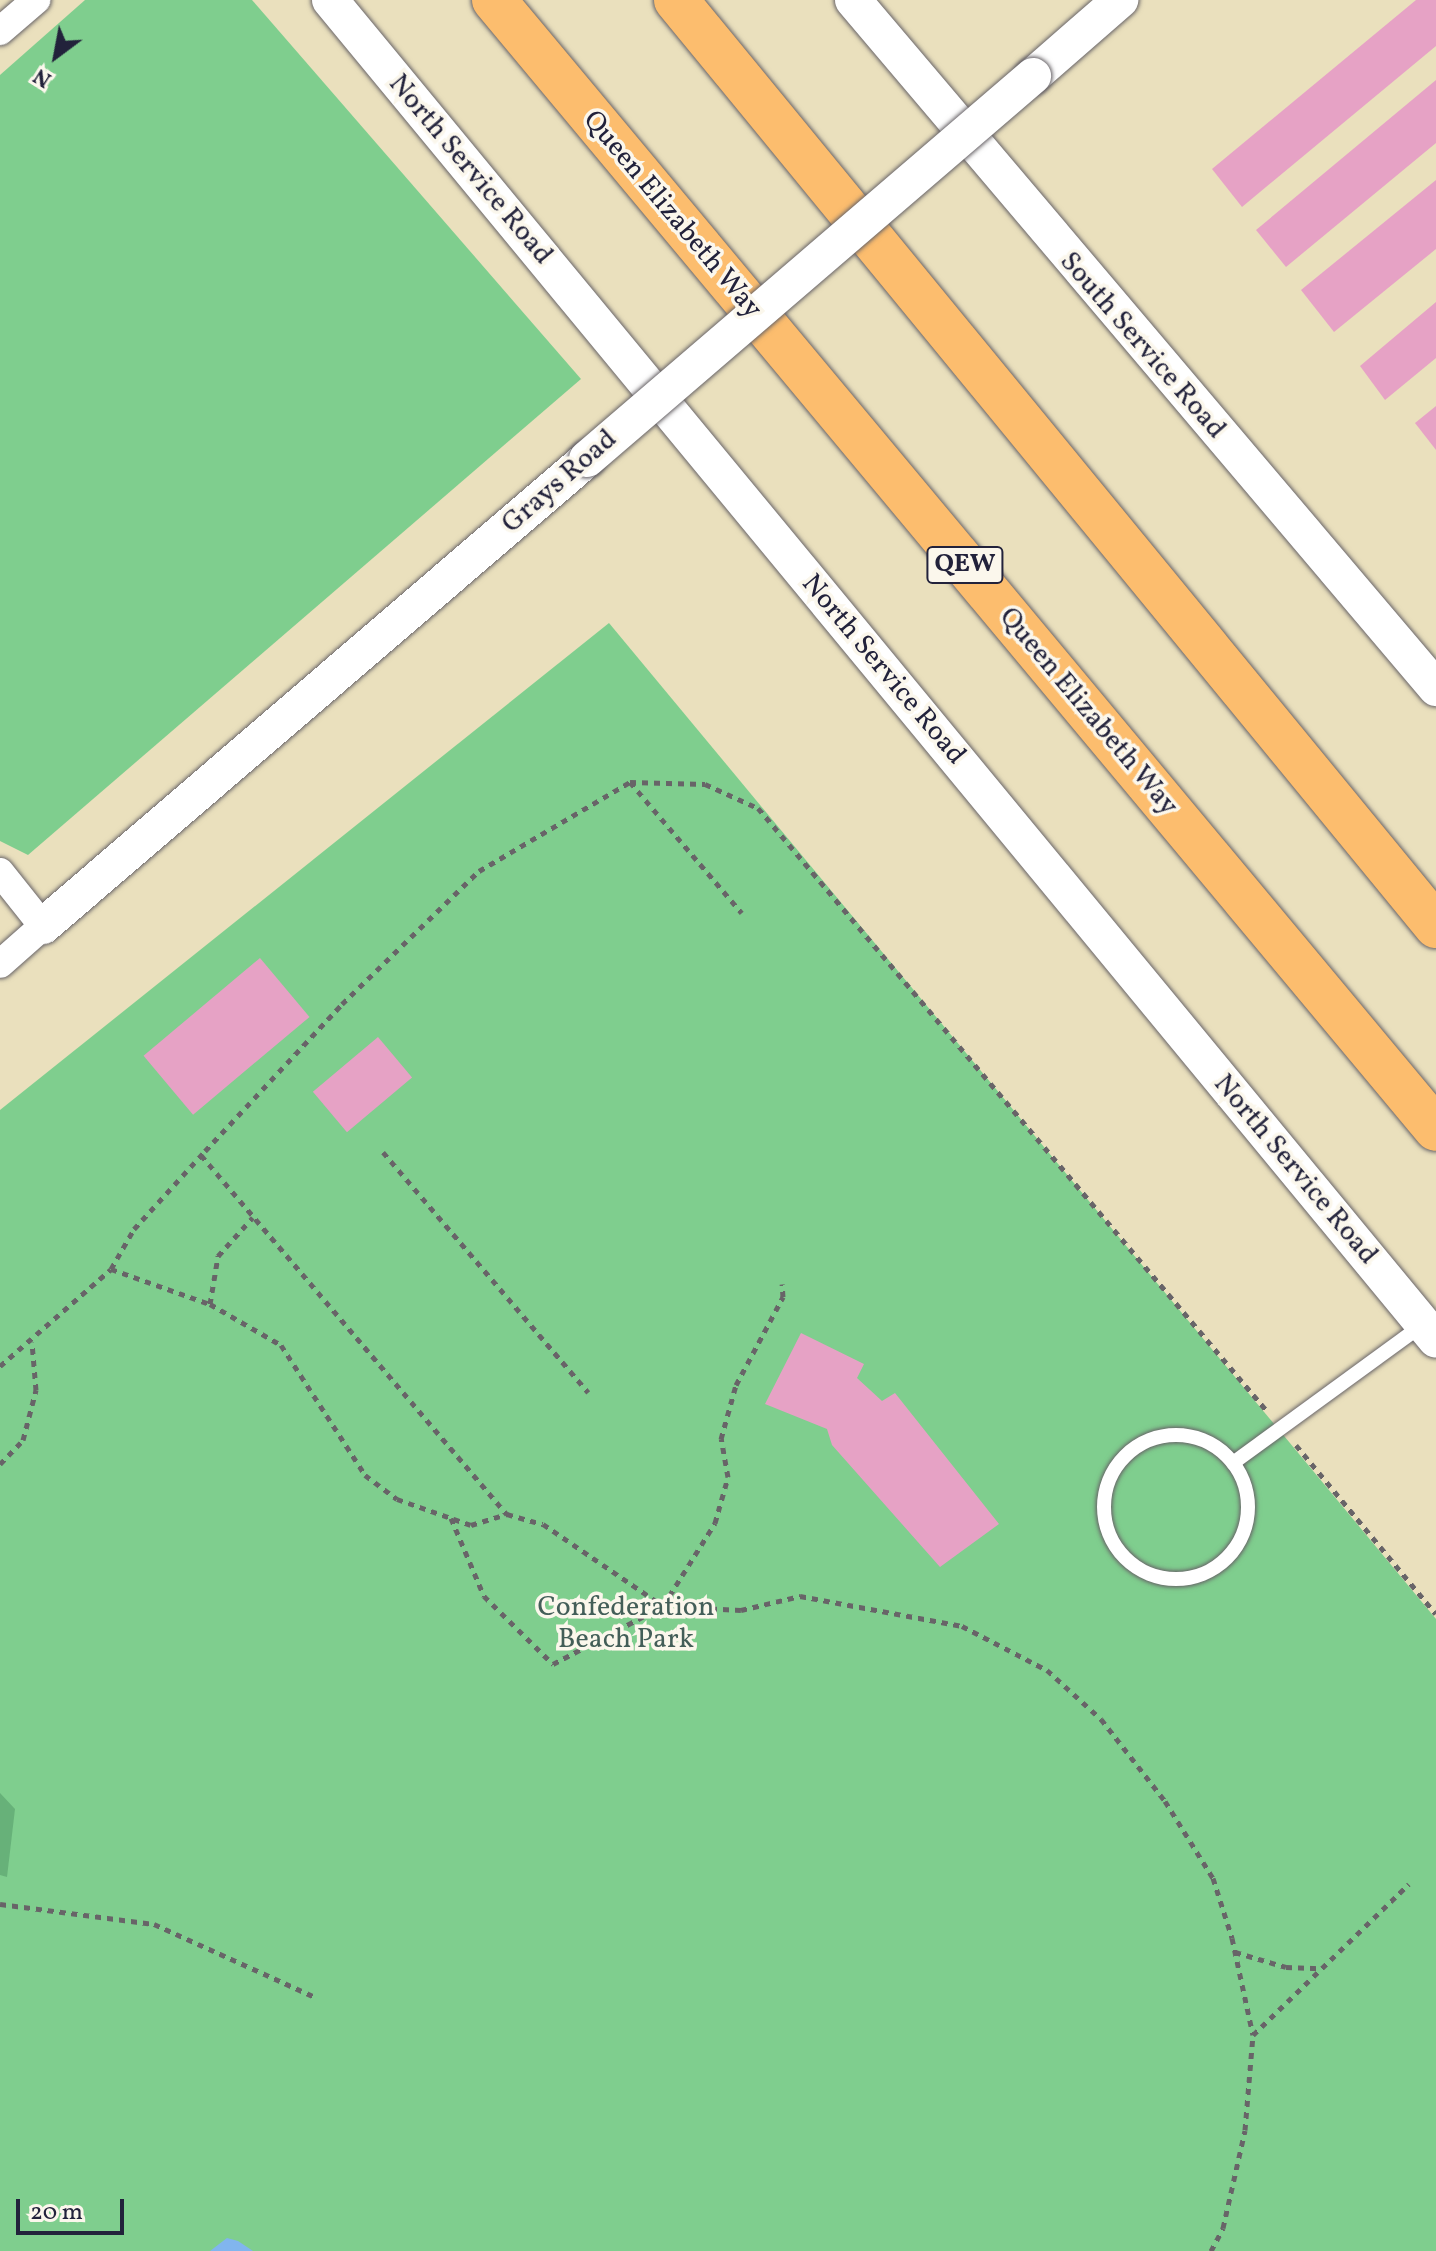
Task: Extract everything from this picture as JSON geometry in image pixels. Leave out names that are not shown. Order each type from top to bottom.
[{"type":"highway","name":"Queen Elizabeth Way","points":[[494,0],[1436,1129]]},
{"type":"highway","points":[[676,0],[1436,926]]},
{"type":"street","points":[[0,31],[36,0]]},
{"type":"street","name":"North Service Road","points":[[330,0],[1429,1332]]},
{"type":"street","name":"South Service Road","points":[[853,0],[1436,688]]},
{"type":"street","name":"Grays Road","points":[[0,964],[1120,0]]},
{"type":"street","points":[[0,872],[43,926]]},
{"type":"lane","points":[[1233,1463],[1429,1332]]},
{"type":"lane","points":[[1168,1435],[1193,1436],[1215,1446],[1233,1463],[1244,1484],[1246,1520],[1234,1550],[1217,1567],[1184,1578],[1149,1575],[1114,1545],[1104,1498],[1110,1475],[1145,1441],[1168,1435]]},
{"type":"path","points":[[630,782],[742,913]]},
{"type":"path","points":[[0,1366],[111,1269],[134,1229],[201,1155],[342,1004],[479,871],[630,782],[705,784],[758,808],[1255,1398]]},
{"type":"path","points":[[383,1152],[588,1392]]},
{"type":"path","points":[[201,1155],[507,1514],[553,1528],[663,1606],[741,1610],[800,1596],[962,1626],[1047,1670],[1101,1719],[1165,1801],[1213,1878],[1235,1952],[1253,2035],[1245,2130],[1223,2228],[1211,2251]]},
{"type":"path","points":[[210,1304],[218,1256],[253,1217]]},
{"type":"path","points":[[111,1269],[210,1304],[281,1345],[365,1475],[397,1499],[471,1525],[507,1514]]},
{"type":"path","points":[[451,1518],[484,1596],[553,1664],[663,1606],[715,1523],[728,1477],[721,1439],[736,1385],[783,1297],[782,1284]]},
{"type":"path","points":[[0,1464],[23,1440],[33,1403],[32,1341]]},
{"type":"path","points":[[1305,1457],[1436,1614]]},
{"type":"path","points":[[1253,2035],[1409,1884]]},
{"type":"path","points":[[0,1904],[154,1924],[315,1997]]},
{"type":"path","points":[[1235,1952],[1286,1967],[1321,1968]]},
{"type":"green space","points":[[85,0],[252,0],[581,379],[28,855],[0,841],[0,75]]},
{"type":"green space","name":"Confederation Beach Park","points":[[609,623],[1436,1619],[1436,2251],[0,2251],[0,1110]]},
{"type":"green space","points":[[0,1793],[15,1809],[7,1877],[0,1875]]},
{"type":"water","points":[[227,2238],[238,2241],[253,2251],[210,2251]]},
{"type":"building","points":[[1416,0],[1436,0],[1436,46],[1242,207],[1212,169]]},
{"type":"building","points":[[1436,80],[1436,143],[1286,267],[1256,230]]},
{"type":"building","points":[[1436,180],[1436,249],[1334,332],[1301,290]]},
{"type":"building","points":[[1436,302],[1436,358],[1385,400],[1360,366]]},
{"type":"building","points":[[1436,406],[1436,450],[1415,423]]},
{"type":"building","points":[[260,958],[309,1017],[193,1115],[144,1056]]},
{"type":"building","points":[[378,1037],[412,1078],[347,1132],[313,1092]]},
{"type":"building","points":[[801,1333],[864,1364],[857,1378],[882,1401],[895,1393],[999,1524],[940,1567],[832,1445],[827,1429],[765,1404]]}]
